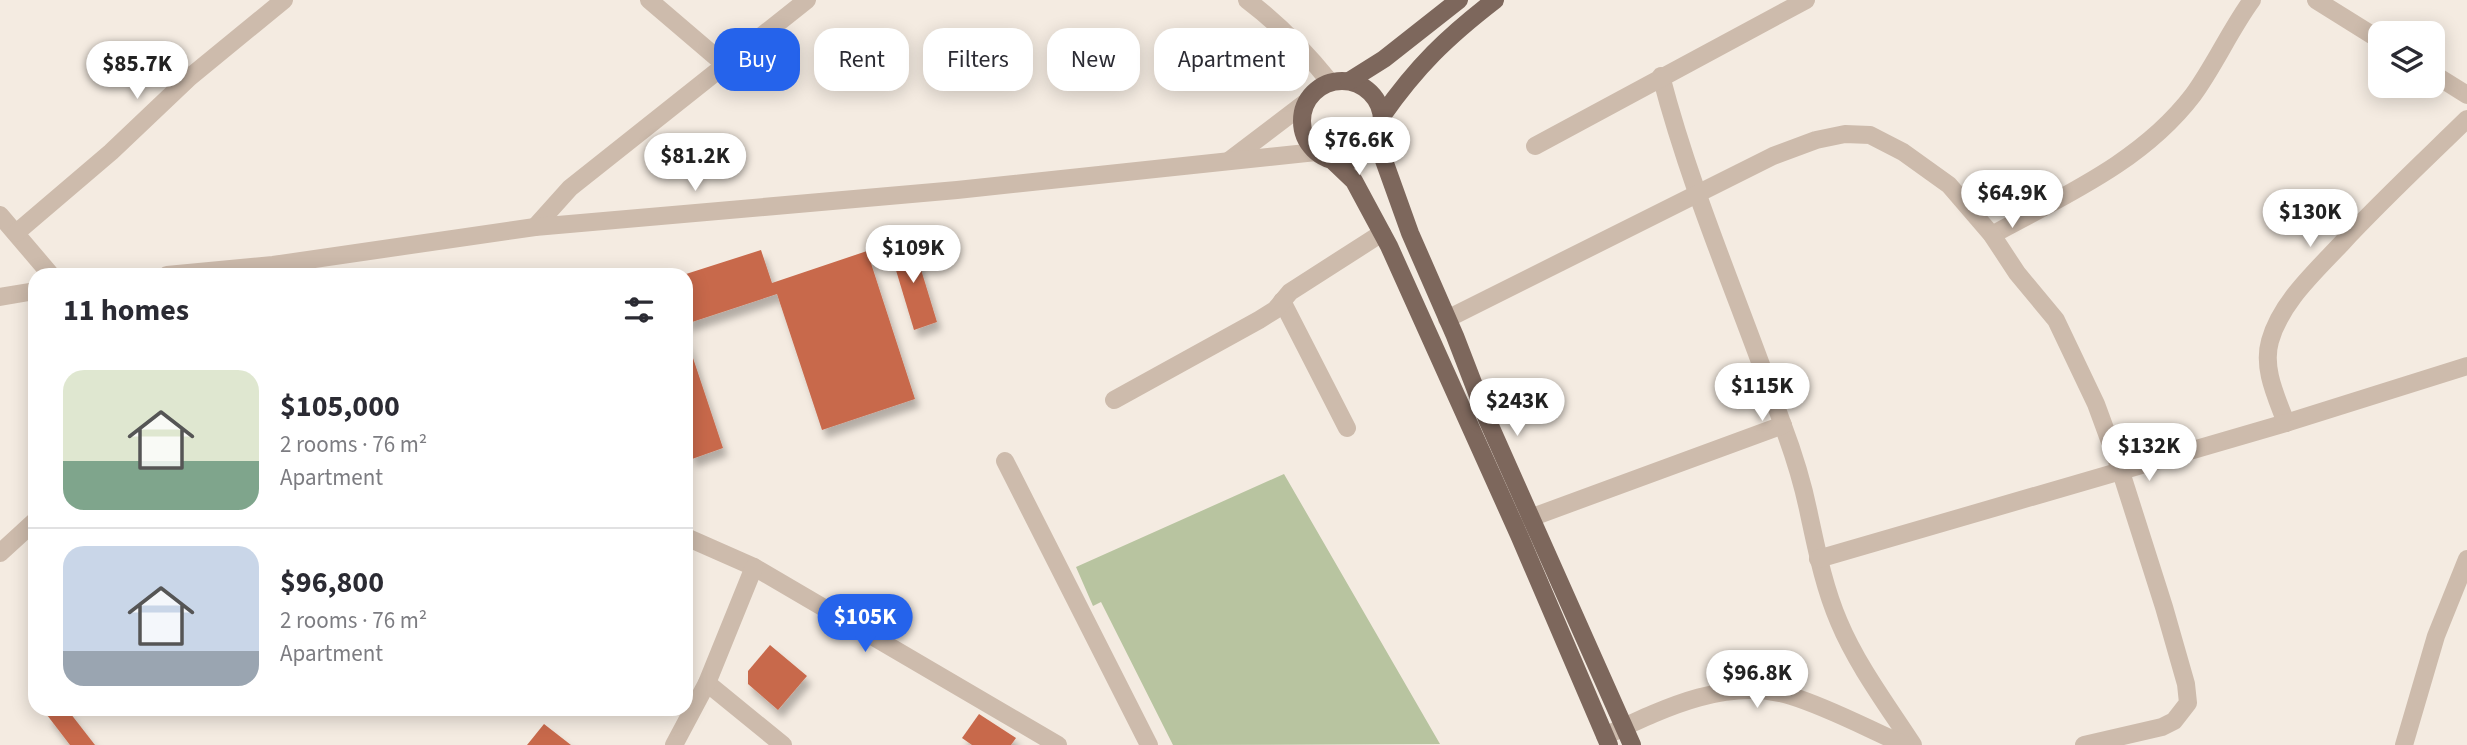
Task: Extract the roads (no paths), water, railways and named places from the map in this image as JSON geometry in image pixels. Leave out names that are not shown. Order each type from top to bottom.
[{"type":"main road","points":[[1349,81],[1384,59],[1459,0]]},
{"type":"main road","points":[[1382,116],[1439,45],[1495,0]]},
{"type":"main road","points":[[1324,156],[1349,161],[1366,154],[1377,141],[1382,129],[1379,104],[1362,85],[1349,81],[1330,82],[1320,86],[1305,103],[1301,120],[1305,138],[1324,156],[1354,181],[1382,233],[1508,510],[1607,740]]},
{"type":"main road","points":[[1377,141],[1410,233],[1530,518],[1632,745]]},
{"type":"street","points":[[16,233],[111,152],[190,77],[284,0]]},
{"type":"street","points":[[649,0],[714,55]]},
{"type":"street","points":[[771,28],[807,0]]},
{"type":"street","points":[[1247,0],[1299,45],[1330,82]]},
{"type":"street","points":[[1535,146],[1806,0]]},
{"type":"street","points":[[1992,235],[2120,164],[2149,142],[2193,95],[2252,0]]},
{"type":"street","points":[[2316,0],[2368,32]]},
{"type":"street","points":[[535,227],[570,188],[714,72]]},
{"type":"street","points":[[1661,76],[1697,195],[1783,425],[1809,512],[1818,559],[1840,624],[1868,675],[1913,745]]},
{"type":"street","points":[[2445,81],[2467,95]]},
{"type":"street","points":[[1229,160],[1305,103]]},
{"type":"street","points":[[2286,424],[2267,367],[2270,342],[2281,316],[2300,289],[2347,238],[2467,119]]},
{"type":"street","points":[[1447,319],[1773,156],[1845,134],[1870,135],[1903,152],[1948,186],[1992,235],[2017,273],[2061,329],[2096,404],[2121,472],[2164,607],[2186,684],[2188,704],[2174,721],[2162,727],[2084,745]]},
{"type":"street","points":[[241,268],[535,227],[957,190],[1229,160],[1324,156]]},
{"type":"street","points":[[0,215],[45,268]]},
{"type":"street","points":[[1114,400],[1259,320],[1275,310],[1290,292],[1382,233]]},
{"type":"street","points":[[0,296],[28,292]]},
{"type":"street","points":[[1282,301],[1347,428]]},
{"type":"street","points":[[1818,559],[2286,424],[2467,366]]},
{"type":"street","points":[[1530,518],[1783,425]]},
{"type":"street","points":[[1005,461],[1149,745]]},
{"type":"street","points":[[0,553],[28,527]]},
{"type":"street","points":[[693,540],[754,567],[1058,745]]},
{"type":"street","points":[[2404,745],[2436,635],[2467,559]]},
{"type":"street","points":[[693,709],[707,683],[754,567]]},
{"type":"street","points":[[707,683],[783,745]]},
{"type":"street","points":[[1607,740],[1623,727],[1692,700],[1724,691],[1751,689],[1790,695],[1905,745]]},
{"type":"street","points":[[674,745],[689,716]]}]
